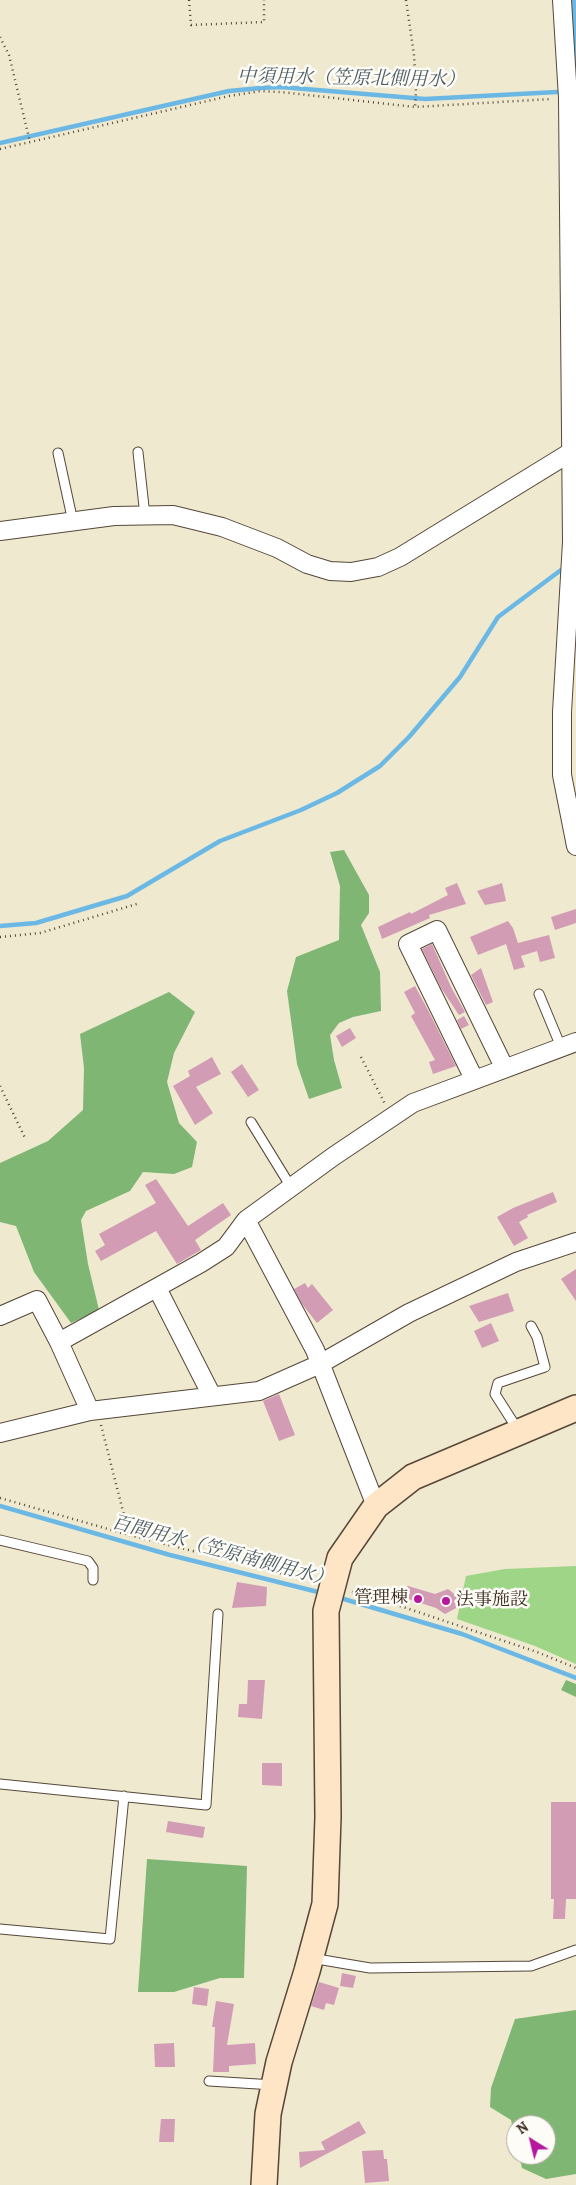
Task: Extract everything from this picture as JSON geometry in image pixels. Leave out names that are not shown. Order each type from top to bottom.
[{"type":"street","points":[[562,0],[572,97],[572,542],[562,712],[569,753],[562,775],[576,846]]},
{"type":"street","points":[[0,531],[114,516],[173,515],[222,527],[277,548],[307,564],[330,571],[351,572],[378,567],[400,557],[572,452]]},
{"type":"street","points":[[474,1079],[408,944],[437,930],[504,1067]]},
{"type":"street","points":[[60,1342],[201,1264],[226,1247],[246,1220],[413,1103],[504,1067],[569,1045]]},
{"type":"street","points":[[246,1220],[320,1364],[376,1506]]},
{"type":"street","points":[[0,1433],[94,1410],[259,1390],[320,1364],[409,1313],[507,1266],[576,1242]]},
{"type":"street","points":[[157,1288],[212,1396]]},
{"type":"street","points":[[0,1316],[37,1300],[94,1410]]},
{"type":"street","points":[[264,2185],[268,2114],[278,2062],[311,1958],[325,1904],[328,1817],[326,1611],[340,1558],[376,1506],[413,1477],[576,1408]]},
{"type":"lane","points":[[138,452],[145,516]]},
{"type":"lane","points":[[58,453],[72,522]]},
{"type":"lane","points":[[539,994],[569,1045]]},
{"type":"lane","points":[[252,1122],[291,1187]]},
{"type":"lane","points":[[519,1432],[495,1394],[498,1383],[545,1367],[538,1337],[531,1326]]},
{"type":"lane","points":[[0,1540],[88,1561],[93,1568],[93,1580]]},
{"type":"lane","points":[[0,1784],[206,1804],[218,1614]]},
{"type":"lane","points":[[0,1929],[110,1939],[124,1796]]},
{"type":"lane","points":[[311,1958],[370,1968],[531,1966],[576,1950]]},
{"type":"lane","points":[[209,2082],[274,2085]]},
{"type":"path","points":[[189,0],[191,25],[264,22],[264,0]]},
{"type":"path","points":[[406,0],[414,54],[415,107]]},
{"type":"path","points":[[0,37],[9,55],[30,142]]},
{"type":"path","points":[[0,149],[229,96],[261,91],[415,107],[572,97]]},
{"type":"path","points":[[0,937],[40,933],[140,903]]},
{"type":"path","points":[[361,1057],[391,1117]]},
{"type":"path","points":[[0,1086],[26,1138]]},
{"type":"path","points":[[94,1410],[129,1535]]},
{"type":"path","points":[[0,1498],[129,1535],[332,1586],[397,1605],[537,1652],[576,1668]]},
{"type":"green space","points":[[344,850],[369,895],[369,913],[361,925],[380,972],[381,1011],[353,1017],[339,1023],[330,1035],[334,1060],[342,1088],[309,1099],[297,1064],[287,991],[296,957],[339,940],[340,886],[330,852]]},
{"type":"green space","points":[[169,992],[195,1012],[174,1053],[167,1082],[179,1123],[197,1142],[192,1167],[174,1174],[143,1172],[130,1191],[86,1211],[81,1220],[88,1264],[99,1310],[71,1323],[34,1272],[16,1226],[0,1222],[0,1163],[48,1141],[83,1110],[84,1068],[80,1034]]},
{"type":"green space","points":[[576,1566],[576,1664],[535,1646],[457,1619],[466,1576],[505,1569]]},
{"type":"green space","points":[[566,1680],[576,1684],[576,1697],[561,1690]]},
{"type":"green space","points":[[147,1859],[247,1866],[244,1978],[220,1978],[174,1992],[138,1992]]},
{"type":"green space","points":[[576,2010],[576,2174],[546,2179],[522,2168],[521,2165],[556,2165],[556,2115],[506,2115],[506,2117],[490,2107],[491,2088],[515,2019]]},
{"type":"building","points":[[457,883],[466,904],[429,915],[430,918],[382,939],[378,927],[410,912],[411,914],[448,895],[445,888]]},
{"type":"building","points":[[502,883],[506,901],[485,905],[477,891]]},
{"type":"building","points":[[576,909],[576,923],[555,930],[551,917]]},
{"type":"building","points":[[508,921],[513,928],[518,943],[549,935],[555,958],[540,962],[537,951],[521,956],[525,967],[514,970],[506,944],[478,955],[470,937]]},
{"type":"building","points":[[432,944],[451,987],[465,1012],[459,1015],[441,988],[422,949]]},
{"type":"building","points":[[481,968],[493,1002],[486,1005],[471,975]]},
{"type":"building","points":[[415,986],[456,1066],[433,1074],[429,1062],[435,1060],[411,1016],[415,1013],[404,992]]},
{"type":"building","points":[[464,1016],[469,1025],[461,1029],[457,1020]]},
{"type":"building","points":[[350,1028],[356,1038],[342,1047],[336,1036]]},
{"type":"building","points":[[212,1057],[221,1074],[196,1087],[213,1113],[195,1125],[173,1086],[190,1076],[188,1071]]},
{"type":"building","points":[[242,1064],[259,1090],[248,1097],[231,1072]]},
{"type":"building","points":[[156,1179],[188,1226],[223,1203],[231,1215],[195,1240],[201,1250],[177,1264],[156,1231],[101,1261],[95,1251],[105,1245],[99,1234],[156,1203],[145,1185]]},
{"type":"building","points":[[553,1192],[557,1202],[527,1215],[528,1217],[519,1222],[528,1238],[514,1246],[497,1217],[513,1208]]},
{"type":"building","points":[[576,1269],[576,1301],[561,1279]]},
{"type":"building","points":[[305,1283],[308,1288],[312,1284],[333,1310],[317,1323],[302,1304],[294,1289]]},
{"type":"building","points":[[508,1293],[514,1311],[479,1322],[469,1306]]},
{"type":"building","points":[[491,1323],[499,1341],[482,1348],[474,1331]]},
{"type":"building","points":[[279,1394],[295,1435],[279,1441],[263,1401]]},
{"type":"building","points":[[237,1582],[267,1587],[266,1606],[232,1608]]},
{"type":"building","points":[[408,1586],[435,1594],[448,1589],[457,1596],[456,1608],[445,1614],[436,1608],[393,1594]]},
{"type":"building","points":[[248,1680],[265,1680],[262,1719],[238,1717],[239,1704],[247,1704]]},
{"type":"building","points":[[262,1763],[282,1763],[282,1786],[262,1785]]},
{"type":"building","points":[[551,1802],[576,1802],[576,1899],[566,1899],[565,1919],[553,1919],[554,1899],[551,1899]]},
{"type":"building","points":[[168,1821],[205,1827],[203,1838],[166,1832]]},
{"type":"building","points":[[342,1973],[356,1976],[353,1988],[340,1986]]},
{"type":"building","points":[[319,1982],[339,1988],[334,2005],[326,2003],[324,2010],[311,2006]]},
{"type":"building","points":[[194,1987],[209,1989],[207,2006],[192,2004]]},
{"type":"building","points":[[216,2001],[234,2004],[227,2045],[255,2043],[256,2064],[229,2066],[229,2072],[213,2072],[215,2027],[212,2027]]},
{"type":"building","points":[[174,2043],[175,2067],[155,2067],[154,2044]]},
{"type":"building","points":[[161,2119],[175,2119],[174,2142],[159,2142]]},
{"type":"building","points":[[359,2121],[366,2133],[300,2168],[299,2152],[325,2150],[321,2142]]},
{"type":"building","points":[[383,2150],[384,2159],[387,2159],[389,2181],[365,2183],[362,2151]]},
{"type":"waterway","points":[[574,0],[576,65]]},
{"type":"waterway","name":"中須用水（笠原北側用水）","points":[[0,143],[229,91],[261,88],[281,87],[425,99],[557,92]]},
{"type":"waterway","points":[[0,926],[36,923],[127,896],[220,841],[301,810],[337,793],[380,766],[409,737],[460,677],[498,617],[565,567]]},
{"type":"waterway","name":"百間用水（笠原南側用水）","points":[[0,1506],[170,1555],[322,1593]]},
{"type":"waterway","name":"百間用水（笠原南側用水）","points":[[337,1597],[462,1634],[576,1678]]},
{"type":"place","name":"管理棟","points":[[418,1599]]},
{"type":"place","name":"法事施設","points":[[446,1601]]}]
